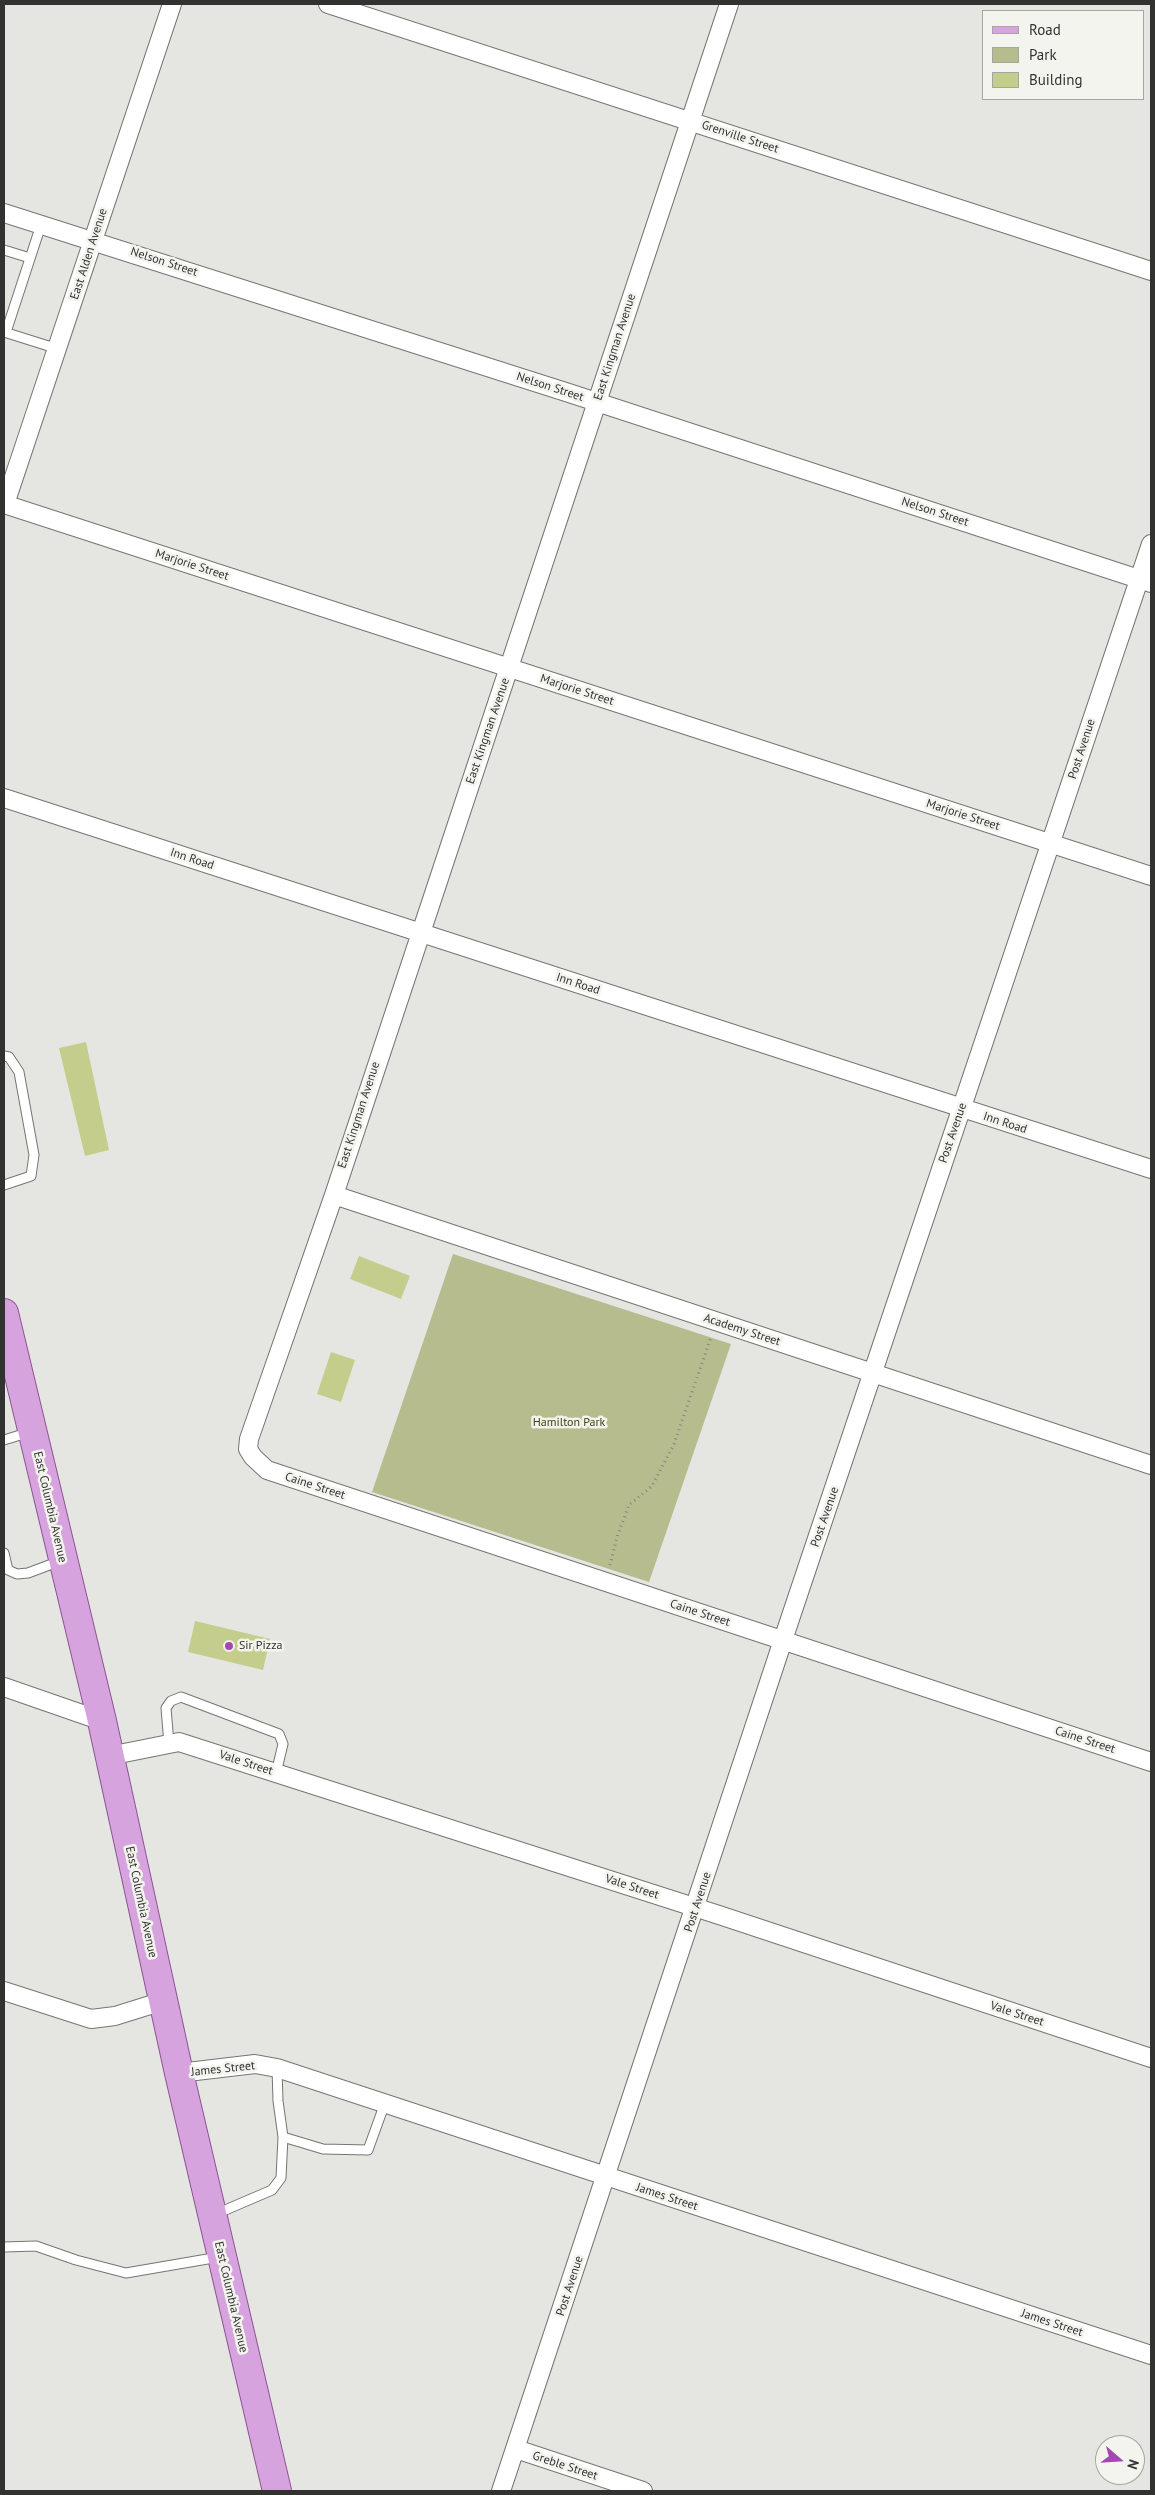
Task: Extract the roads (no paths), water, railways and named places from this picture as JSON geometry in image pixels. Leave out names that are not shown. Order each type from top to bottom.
[{"type":"main road","name":"East Columbia Avenue","points":[[4,1313],[10,1364],[32,1432],[102,1721],[179,2073],[277,2491]]},
{"type":"street","name":"East Alden Avenue","points":[[4,504],[58,349],[172,4]]},
{"type":"street","name":"Grenville Street","points":[[328,4],[1151,271]]},
{"type":"street","name":"East Kingman Avenue","points":[[253,1457],[248,1449],[249,1439],[334,1195],[419,932],[509,668],[729,4]]},
{"type":"street","name":"Nelson Street","points":[[4,212],[597,402],[1145,581]]},
{"type":"street","name":"Marjorie Street","points":[[4,504],[1151,876]]},
{"type":"street","name":"Post Avenue","points":[[501,2491],[961,1109],[1051,843],[1145,581],[1151,544]]},
{"type":"street","name":"Inn Road","points":[[4,798],[1151,1169]]},
{"type":"street","name":"Academy Street","points":[[334,1195],[1151,1465]]},
{"type":"street","name":"Caine Street","points":[[253,1457],[267,1470],[1151,1762]]},
{"type":"street","points":[[4,1687],[102,1721]]},
{"type":"street","name":"Vale Street","points":[[109,1756],[179,1742],[696,1908],[1151,2058]]},
{"type":"street","points":[[4,1991],[92,2019],[115,2016],[163,2001]]},
{"type":"street","name":"James Street","points":[[179,2073],[254,2064],[277,2068],[1151,2355]]},
{"type":"street","name":"Greble Street","points":[[516,2449],[643,2491]]},
{"type":"lane","points":[[41,225],[5,332],[58,349]]},
{"type":"lane","points":[[4,250],[30,258]]},
{"type":"lane","points":[[4,1056],[9,1057],[19,1072],[34,1155],[31,1176],[4,1185]]},
{"type":"lane","points":[[4,1440],[32,1432]]},
{"type":"lane","points":[[4,1554],[8,1570],[17,1574],[28,1573],[63,1559]]},
{"type":"lane","points":[[168,1744],[166,1708],[171,1701],[181,1697],[280,1734],[283,1744],[276,1773]]},
{"type":"lane","points":[[212,2215],[272,2190],[281,2178],[283,2137],[278,2102],[277,2068]]},
{"type":"lane","points":[[283,2137],[324,2149],[368,2150],[385,2103]]},
{"type":"lane","points":[[4,2247],[36,2246],[76,2260],[126,2273],[222,2256]]},
{"type":"place","name":"Sir Pizza","points":[[229,1646]]},
{"type":"park label","name":"Hamilton Park","points":[[569,1423]]}]
